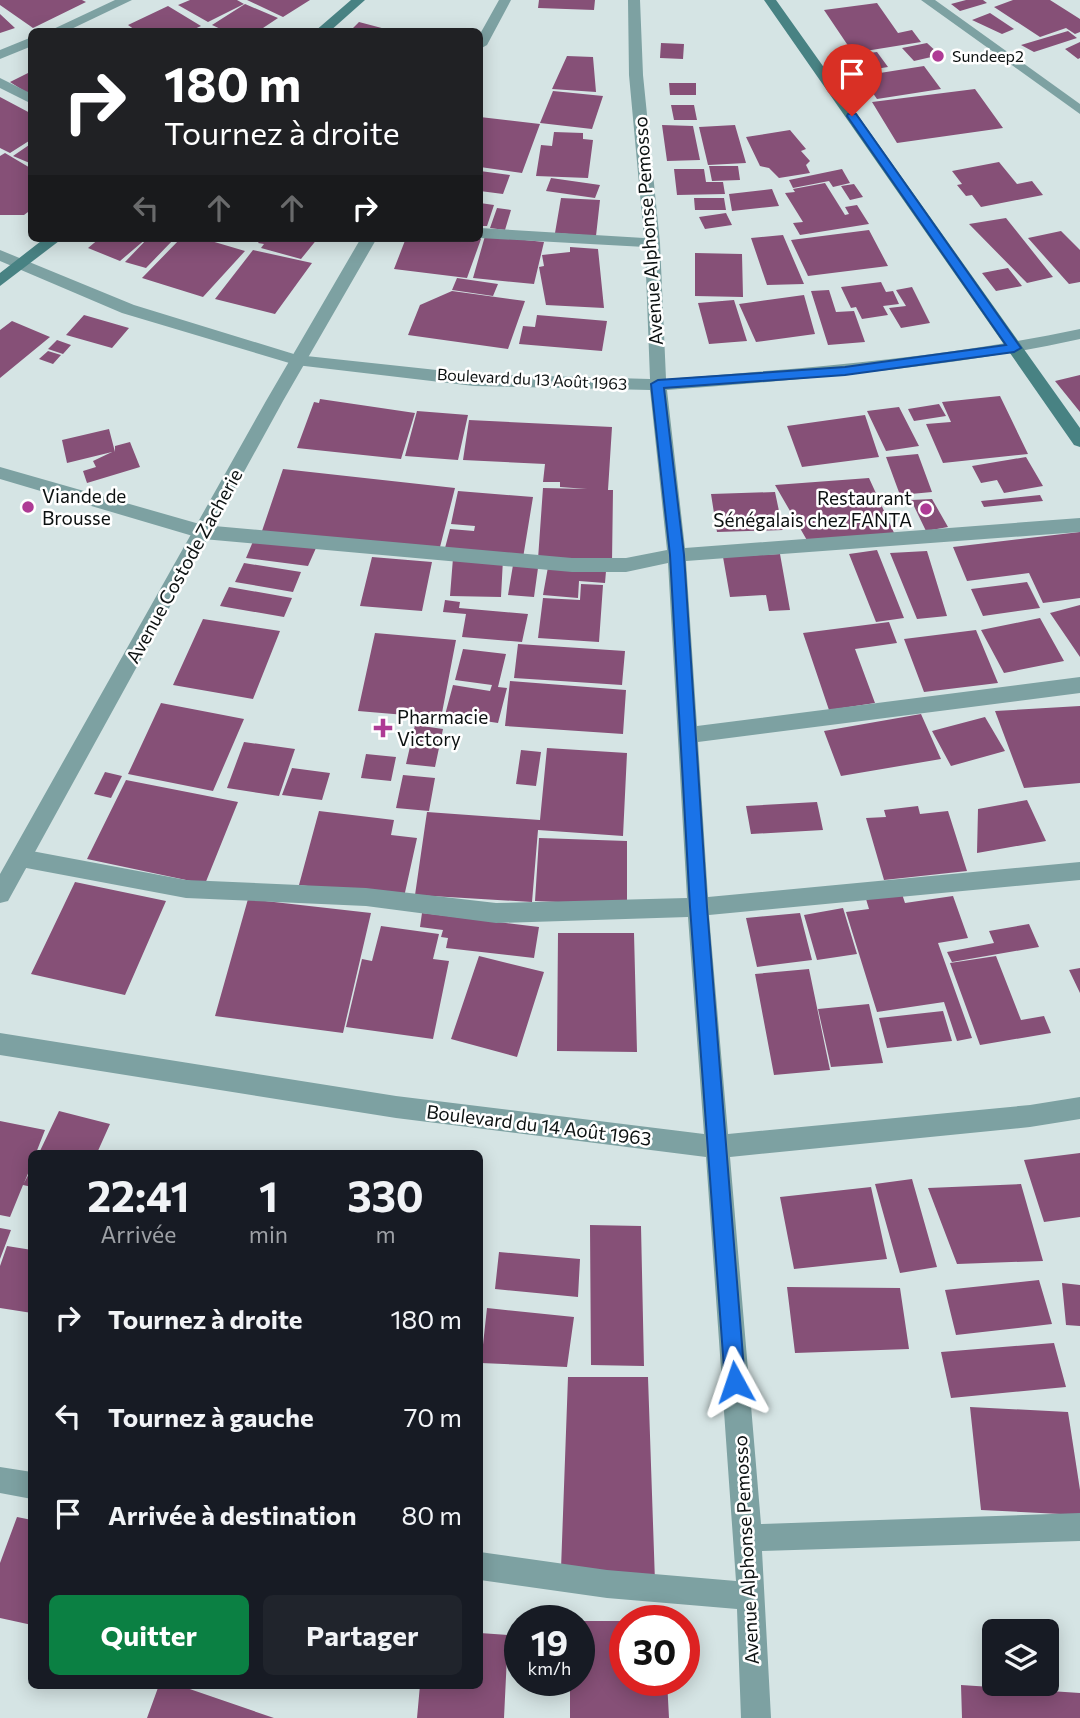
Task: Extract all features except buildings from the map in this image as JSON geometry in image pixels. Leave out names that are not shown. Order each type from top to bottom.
[{"type":"main road","points":[[325,28],[359,0]]},
{"type":"main road","points":[[770,0],[1080,442]]},
{"type":"main road","points":[[0,281],[50,242]]},
{"type":"street","points":[[62,28],[125,0]]},
{"type":"street","points":[[483,40],[505,0]]},
{"type":"street","name":"Avenue Alphonse Pemosso","points":[[634,0],[636,75],[652,243],[658,384],[677,555],[690,735],[698,907],[748,1538],[748,1596],[756,1718]]},
{"type":"street","points":[[927,0],[1080,110]]},
{"type":"street","points":[[0,55],[28,43]]},
{"type":"street","points":[[0,82],[28,98]]},
{"type":"street","points":[[483,233],[652,243]]},
{"type":"street","name":"Avenue Costode Zacherie","points":[[0,894],[204,532],[296,360],[367,242]]},
{"type":"street","name":"Boulevard du 13 Août 1963","points":[[0,255],[128,309],[296,360],[474,380],[658,384],[845,371],[1014,348],[1080,334]]},
{"type":"street","points":[[0,473],[204,532],[572,565],[626,565],[677,555],[1080,525]]},
{"type":"street","points":[[690,735],[1080,685]]},
{"type":"street","points":[[21,858],[186,889],[366,897],[496,913],[698,907],[1080,871]]},
{"type":"street","name":"Boulevard du 14 Août 1963","points":[[0,1044],[396,1107],[716,1147],[1030,1116],[1080,1108]]},
{"type":"street","points":[[0,1480],[28,1485]]},
{"type":"street","points":[[748,1538],[1080,1527]]},
{"type":"street","points":[[483,1566],[607,1584],[748,1596]]},
{"type":"place","name":"Sundeep2","points":[[938,56]]},
{"type":"place","name":"Viande de Brousse","points":[[28,507]]},
{"type":"place","name":"Restaurant Sénégalais chez FANTA","points":[[926,509]]},
{"type":"place","name":"Pharmacie Victory","points":[[383,728]]},
{"type":"route","points":[[735,1382],[698,907],[690,735],[677,555],[658,384],[845,371],[1014,348],[852,116]]}]
